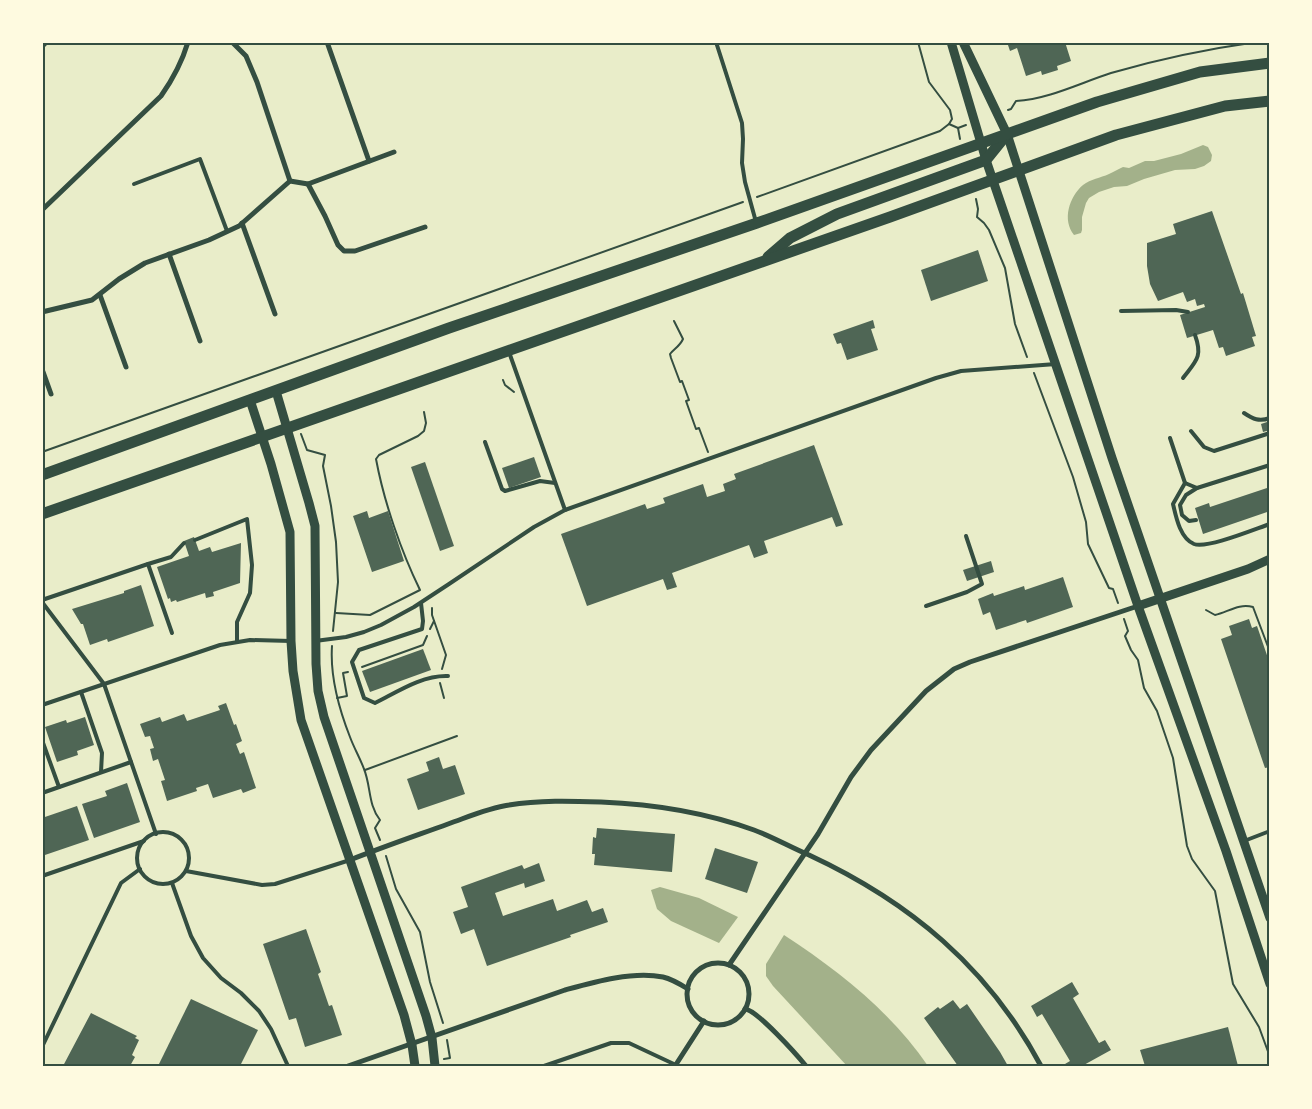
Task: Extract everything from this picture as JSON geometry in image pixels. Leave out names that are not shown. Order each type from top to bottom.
[{"type":"main road","points":[[42,475],[449,328],[757,223],[1097,102],[1200,72],[1270,63]]},
{"type":"main road","points":[[42,514],[1116,135],[1225,106],[1270,101]]},
{"type":"main road","points":[[762,261],[790,238],[837,214],[986,160],[1006,134]]},
{"type":"street","points":[[42,210],[161,96],[174,78],[188,42]]},
{"type":"street","points":[[232,42],[246,56],[258,82],[290,182]]},
{"type":"street","points":[[327,42],[369,161]]},
{"type":"street","points":[[951,42],[992,179],[1138,606],[1226,851],[1270,984]]},
{"type":"street","points":[[963,42],[1006,134],[1019,169],[1160,599],[1270,918]]},
{"type":"street","points":[[42,312],[92,300],[119,279],[146,263],[227,231],[242,223],[290,182],[308,184],[394,152]]},
{"type":"street","points":[[308,184],[338,245],[344,250],[355,251],[425,227]]},
{"type":"street","points":[[242,223],[275,314]]},
{"type":"street","points":[[170,254],[200,341]]},
{"type":"street","points":[[100,295],[126,367]]},
{"type":"street","points":[[42,369],[51,394]]},
{"type":"street","points":[[276,390],[315,526],[315,641],[318,691],[324,717],[426,1016],[438,1063]]},
{"type":"street","points":[[250,400],[263,436],[290,532],[291,641],[293,671],[301,720],[404,1015],[415,1066]]},
{"type":"street","points":[[729,965],[818,834],[851,777],[871,750],[926,691],[948,673],[970,662],[1248,569],[1270,559]]},
{"type":"street","points":[[350,860],[496,807],[544,802],[578,801],[629,804],[681,811],[753,829],[840,870],[916,918],[962,958],[1005,1006],[1026,1038],[1041,1066]]},
{"type":"street","points":[[719,963],[729,965],[737,969],[744,977],[748,987],[749,998],[745,1009],[735,1020],[725,1024],[714,1025],[704,1021],[691,1009],[688,989],[691,979],[699,970],[719,963]]},
{"type":"street","points":[[348,1066],[557,993],[600,980],[630,976],[662,977],[677,982],[688,989]]},
{"type":"street","points":[[745,1009],[750,1009],[806,1066]]},
{"type":"street","points":[[676,1066],[704,1021]]},
{"type":"lane","points":[[42,47],[47,42]]},
{"type":"lane","points":[[716,42],[742,123],[742,163],[745,182],[757,223]]},
{"type":"lane","points":[[134,184],[200,159],[227,231]]},
{"type":"lane","points":[[1121,311],[1176,310],[1188,312]]},
{"type":"lane","points":[[1183,378],[1197,359],[1200,349],[1195,335]]},
{"type":"lane","points":[[508,350],[565,510]]},
{"type":"lane","points":[[315,641],[346,637],[364,632],[421,603],[527,531],[565,510],[936,378],[962,371],[1056,364]]},
{"type":"lane","points":[[1244,412],[1253,419],[1263,420],[1270,418]]},
{"type":"lane","points":[[1191,431],[1204,447],[1214,452],[1270,433]]},
{"type":"lane","points":[[1170,438],[1185,483],[1173,504],[1176,520],[1185,536],[1194,544],[1207,545],[1270,524]]},
{"type":"lane","points":[[485,442],[502,489],[505,491],[540,481],[555,483]]},
{"type":"lane","points":[[1196,520],[1189,520],[1182,515],[1180,505],[1186,495],[1197,488],[1270,465]]},
{"type":"lane","points":[[1185,483],[1197,488]]},
{"type":"lane","points":[[195,540],[247,519],[252,565],[250,593],[237,622],[237,642]]},
{"type":"lane","points":[[926,606],[967,592],[982,584],[966,536]]},
{"type":"lane","points":[[156,834],[104,684],[42,601],[171,557],[184,543]]},
{"type":"lane","points":[[148,564],[172,633]]},
{"type":"lane","points":[[421,603],[424,621],[422,629],[359,650],[352,662],[364,698],[375,703],[419,682],[448,676]]},
{"type":"lane","points":[[42,705],[212,647],[237,642],[291,641]]},
{"type":"lane","points":[[81,692],[102,753],[102,772]]},
{"type":"lane","points":[[42,740],[59,787]]},
{"type":"lane","points":[[42,792],[131,762]]},
{"type":"lane","points":[[1244,841],[1270,831]]},
{"type":"lane","points":[[42,876],[144,841],[156,834],[167,833],[181,840],[189,854],[189,863],[186,871],[180,878],[172,883],[162,884],[152,882],[144,876],[140,869],[138,854],[144,841]]},
{"type":"lane","points":[[186,871],[262,885],[275,884],[350,860]]},
{"type":"lane","points":[[42,1047],[122,883],[140,869]]},
{"type":"lane","points":[[172,883],[191,936],[204,958],[221,978],[241,993],[259,1011],[271,1029],[288,1066]]},
{"type":"lane","points":[[544,1066],[611,1043],[628,1043],[676,1066]]},
{"type":"path","points":[[42,452],[940,131],[952,119],[950,110],[929,82],[918,42]]},
{"type":"path","points":[[1011,109],[1016,101],[1045,97],[1092,79],[1154,60],[1257,42]]},
{"type":"path","points":[[949,124],[958,128]]},
{"type":"path","points":[[978,209],[977,217],[990,230],[1005,268],[1015,324],[1073,477],[1086,522],[1088,544],[1109,588],[1113,589]]},
{"type":"path","points":[[674,321],[683,339],[680,346],[670,354],[671,358],[689,400],[686,401],[696,430],[699,428],[710,459]]},
{"type":"path","points":[[275,369],[277,375]]},
{"type":"path","points":[[503,380],[505,385],[514,392]]},
{"type":"path","points":[[335,613],[370,615],[420,590],[411,572],[384,494],[376,459],[379,455],[418,436],[424,430],[426,423],[424,412]]},
{"type":"path","points":[[307,450],[325,455],[323,466],[336,542],[338,582],[334,619]]},
{"type":"path","points":[[1206,610],[1218,615],[1231,608],[1253,607],[1270,652]]},
{"type":"path","points":[[432,608],[434,621],[446,654],[440,682],[444,698]]},
{"type":"path","points":[[337,698],[347,696],[343,673],[423,645],[434,621]]},
{"type":"path","points":[[1128,631],[1125,636],[1138,660],[1144,688],[1157,711],[1173,758],[1187,846],[1192,860],[1215,891],[1233,984],[1259,1027],[1270,1057]]},
{"type":"path","points":[[331,648],[337,698],[350,738],[365,770],[374,813],[380,820],[376,828]]},
{"type":"path","points":[[365,770],[457,736]]},
{"type":"path","points":[[388,862],[396,888],[420,932],[430,982],[444,1023]]},
{"type":"path","points":[[438,1063],[450,1058],[448,1044]]},
{"type":"shaded area","points":[[1203,145],[1208,147],[1212,155],[1211,161],[1204,166],[1195,169],[1175,170],[1127,186],[1114,187],[1099,192],[1089,198],[1086,203],[1082,217],[1081,233],[1074,235],[1070,229],[1068,216],[1071,202],[1078,190],[1089,181],[1123,167],[1129,168],[1145,161],[1154,161],[1181,154]]},
{"type":"shaded area","points":[[660,887],[699,898],[738,917],[719,943],[671,921],[657,909],[651,890]]},
{"type":"shaded area","points":[[784,935],[844,978],[881,1010],[928,1066],[847,1066],[766,976],[766,964]]},
{"type":"building","points":[[1007,42],[1065,42],[1071,61],[1057,66],[1058,70],[1042,75],[1041,71],[1026,76],[1017,48],[1010,51]]},
{"type":"building","points":[[1212,211],[1241,294],[1243,293],[1256,336],[1252,337],[1255,346],[1226,356],[1223,347],[1219,348],[1213,330],[1187,338],[1180,315],[1205,307],[1204,304],[1197,306],[1195,299],[1187,302],[1183,292],[1158,301],[1150,284],[1147,266],[1147,243],[1176,234],[1173,224]]},
{"type":"building","points":[[978,250],[988,281],[931,301],[921,270]]},
{"type":"building","points":[[873,320],[875,328],[871,329],[878,350],[847,360],[841,343],[837,344],[833,334]]},
{"type":"building","points":[[1270,421],[1270,430],[1263,432],[1261,424]]},
{"type":"building","points":[[814,445],[843,525],[836,527],[832,517],[764,541],[768,553],[754,558],[749,545],[672,573],[677,587],[667,590],[663,579],[587,606],[561,534],[645,504],[647,509],[665,503],[663,498],[703,484],[707,497],[725,491],[723,484],[736,479],[734,474]]},
{"type":"building","points":[[534,457],[541,477],[509,488],[502,468]]},
{"type":"building","points":[[425,462],[454,546],[440,551],[411,467]]},
{"type":"building","points":[[1270,487],[1270,511],[1203,534],[1195,508],[1209,503],[1210,507]]},
{"type":"building","points":[[367,511],[369,518],[388,511],[404,561],[372,572],[353,516]]},
{"type":"building","points":[[194,537],[199,551],[210,547],[212,552],[241,543],[240,583],[213,592],[214,596],[206,598],[205,593],[177,602],[176,600],[171,602],[170,598],[168,599],[157,567],[189,556],[184,541]]},
{"type":"building","points":[[991,561],[994,572],[967,581],[963,570]]},
{"type":"building","points":[[1063,577],[1073,607],[1027,623],[1026,620],[996,630],[990,612],[983,615],[978,599],[993,593],[994,596],[1024,586],[1025,590]]},
{"type":"building","points":[[141,585],[154,626],[108,642],[107,639],[90,645],[83,624],[81,624],[72,609],[124,593],[124,591]]},
{"type":"building","points":[[1249,619],[1252,628],[1257,626],[1270,664],[1270,767],[1265,768],[1221,639],[1232,635],[1229,626]]},
{"type":"building","points":[[423,649],[431,670],[370,692],[362,671]]},
{"type":"building","points":[[226,703],[242,741],[236,744],[240,754],[244,752],[256,788],[243,793],[241,789],[213,798],[208,784],[196,788],[197,791],[167,801],[161,781],[165,780],[158,759],[153,761],[150,749],[154,748],[150,736],[145,737],[140,724],[160,717],[162,722],[184,714],[187,721],[220,710],[218,706]]},
{"type":"building","points":[[85,717],[94,745],[77,751],[78,755],[57,762],[45,727],[66,720],[67,723]]},
{"type":"building","points":[[439,757],[443,769],[455,765],[465,794],[418,810],[407,779],[429,771],[426,762]]},
{"type":"building","points":[[127,783],[140,822],[94,838],[82,804],[107,796],[105,791]]},
{"type":"building","points":[[77,806],[89,840],[42,856],[42,818]]},
{"type":"building","points":[[597,828],[675,834],[672,872],[594,865],[595,854],[592,854],[593,837],[596,838]]},
{"type":"building","points":[[715,848],[758,862],[747,893],[705,879]]},
{"type":"building","points":[[539,863],[545,881],[525,888],[524,883],[495,893],[503,916],[553,899],[557,911],[587,900],[592,912],[603,908],[608,922],[487,966],[474,929],[461,934],[453,912],[468,907],[461,887],[522,865],[524,869]]},
{"type":"building","points":[[306,929],[321,972],[318,974],[329,1006],[332,1005],[342,1035],[305,1047],[296,1018],[289,1020],[263,944]]},
{"type":"building","points":[[1072,982],[1079,994],[1073,998],[1099,1043],[1105,1040],[1111,1050],[1082,1066],[1066,1066],[1065,1064],[1070,1061],[1042,1014],[1037,1017],[1031,1006]]},
{"type":"building","points":[[191,999],[258,1030],[240,1066],[158,1066]]},
{"type":"building","points":[[953,1000],[960,1009],[967,1004],[1008,1066],[958,1066],[924,1018],[938,1007],[940,1009]]},
{"type":"building","points":[[91,1013],[137,1036],[135,1038],[139,1040],[132,1055],[135,1057],[130,1066],[63,1066]]},
{"type":"building","points":[[1228,1027],[1238,1066],[1145,1066],[1140,1050]]}]
